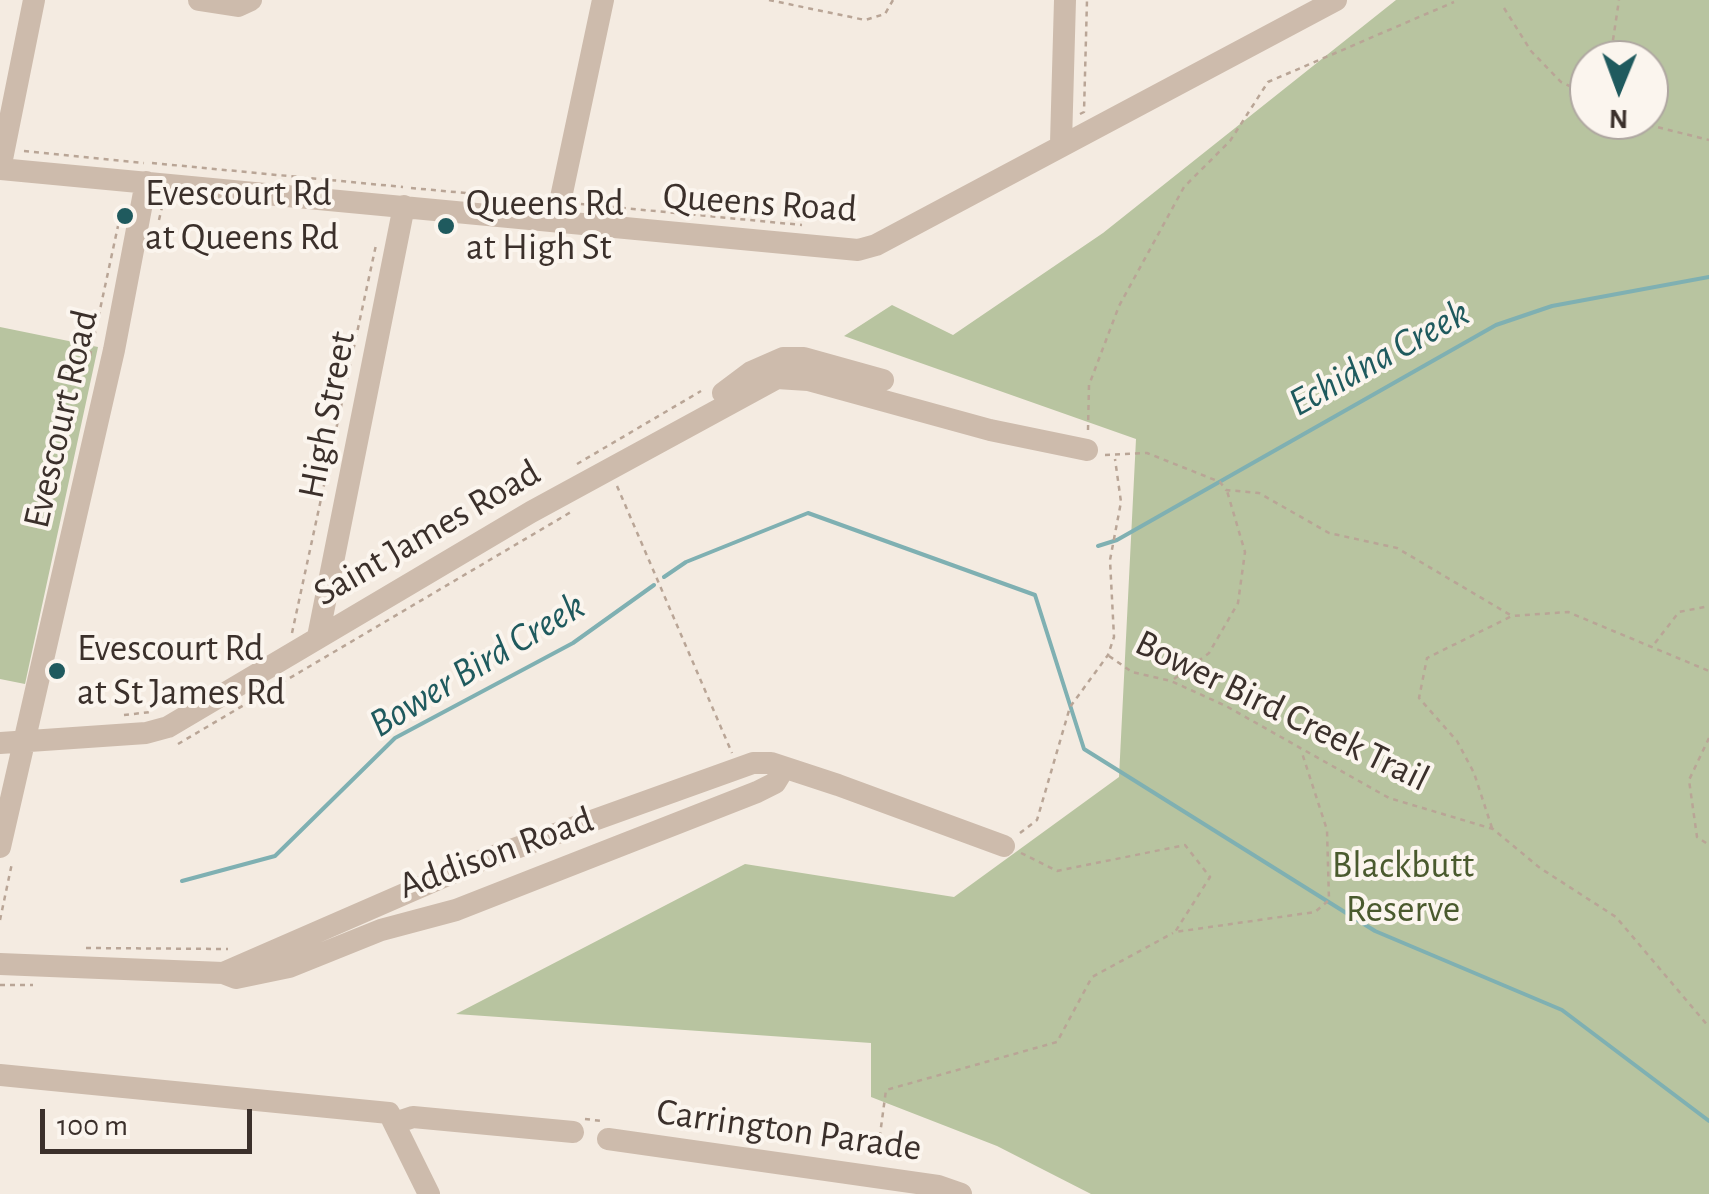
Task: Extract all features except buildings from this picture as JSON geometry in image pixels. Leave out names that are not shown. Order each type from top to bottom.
[{"type":"street","points":[[0,169],[34,0]]},
{"type":"street","points":[[199,0],[238,6],[251,0]]},
{"type":"street","points":[[556,221],[603,0]]},
{"type":"street","points":[[1062,143],[1065,0]]},
{"type":"street","name":"Queens Road","points":[[0,169],[868,249],[1336,0]]},
{"type":"street","name":"Evescourt Road","points":[[0,846],[12,744],[114,350],[146,182]]},
{"type":"street","name":"High Street","points":[[318,637],[404,206]]},
{"type":"street","name":"Saint James Road","points":[[12,744],[146,733],[168,727],[766,363],[804,358],[883,380]]},
{"type":"street","name":"Saint James Road","points":[[708,400],[790,377],[990,430],[1087,450]]},
{"type":"street","name":"Addison Road","points":[[223,973],[480,861],[738,768],[771,763],[1004,846]]},
{"type":"street","name":"Addison Road","points":[[0,964],[223,973],[236,978],[289,967],[382,930],[456,910],[757,792],[776,782],[783,770]]},
{"type":"street","points":[[0,1075],[232,1100],[278,1099],[389,1113],[387,1124],[413,1194]]},
{"type":"street","points":[[387,1124],[413,1117],[573,1132]]},
{"type":"street","points":[[387,1124],[429,1194]]},
{"type":"street","name":"Carrington Parade","points":[[608,1139],[938,1186],[959,1194]]},
{"type":"path","points":[[770,0],[865,20],[885,14],[893,0]]},
{"type":"path","points":[[1074,117],[1084,112],[1087,0]]},
{"type":"path","points":[[1613,40],[1619,0]]},
{"type":"path","points":[[1171,681],[1209,653],[1238,603],[1245,552],[1220,482],[1147,453],[1114,457],[1087,450],[1090,386],[1119,306],[1184,188],[1230,140],[1268,82],[1454,1]]},
{"type":"path","points":[[1504,8],[1540,62],[1569,86]]},
{"type":"path","points":[[1669,130],[1709,140]]},
{"type":"path","points":[[24,151],[540,200]]},
{"type":"path","points":[[579,200],[810,226]]},
{"type":"path","points":[[156,233],[163,202]]},
{"type":"path","points":[[90,356],[120,218]]},
{"type":"path","points":[[282,640],[292,634],[377,241]]},
{"type":"path","points":[[568,470],[708,400]]},
{"type":"path","points":[[1114,457],[1121,502],[1110,560],[1114,637],[1108,655],[1070,706],[1037,820],[1004,846],[1057,871],[1185,845],[1210,877],[1174,932]]},
{"type":"path","points":[[618,485],[738,768]]},
{"type":"path","points":[[1226,490],[1260,493],[1330,533],[1397,548],[1512,616]]},
{"type":"path","points":[[1654,644],[1679,612],[1709,606]]},
{"type":"path","name":"Bower Bird Creek Trail","points":[[1492,829],[1474,773],[1457,740],[1420,698],[1427,658],[1512,616],[1568,612],[1607,630],[1654,644],[1709,671]]},
{"type":"path","name":"Bower Bird Creek Trail","points":[[1108,655],[1132,672],[1171,681],[1226,706],[1302,753],[1389,798],[1492,829],[1540,868],[1616,917],[1709,1028]]},
{"type":"path","points":[[108,717],[154,712]]},
{"type":"path","points":[[1709,738],[1689,780],[1696,837],[1709,845]]},
{"type":"path","points":[[876,1160],[886,1090],[1058,1042],[1092,977],[1174,932],[1315,912],[1329,900],[1327,830],[1302,753]]},
{"type":"path","points":[[84,948],[244,949]]},
{"type":"green space","name":"Blackbutt Reserve","points":[[1396,0],[1709,0],[1709,1194],[1091,1194],[997,1146],[871,1097],[871,1043],[456,1014],[745,864],[954,897],[1119,777],[1136,439],[844,336],[892,305],[953,335],[1103,233]]},
{"type":"green space","points":[[0,327],[98,347],[25,684],[0,679]]},
{"type":"waterway","name":"Echidna Creek","points":[[1098,546],[1117,540],[1496,325],[1552,306],[1709,277]]},
{"type":"waterway","name":"Bower Bird Creek","points":[[664,577],[686,562],[808,513],[1035,595],[1084,749],[1375,931],[1562,1010],[1709,1121]]},
{"type":"waterway","name":"Bower Bird Creek","points":[[182,881],[275,856],[395,738],[573,643],[654,585]]},
{"type":"place","name":"Evescourt Rd at Queens Rd","points":[[125,216]]},
{"type":"place","name":"Queens Rd at High St","points":[[446,226]]},
{"type":"place","name":"Evescourt Rd at St James Rd","points":[[57,671]]}]
